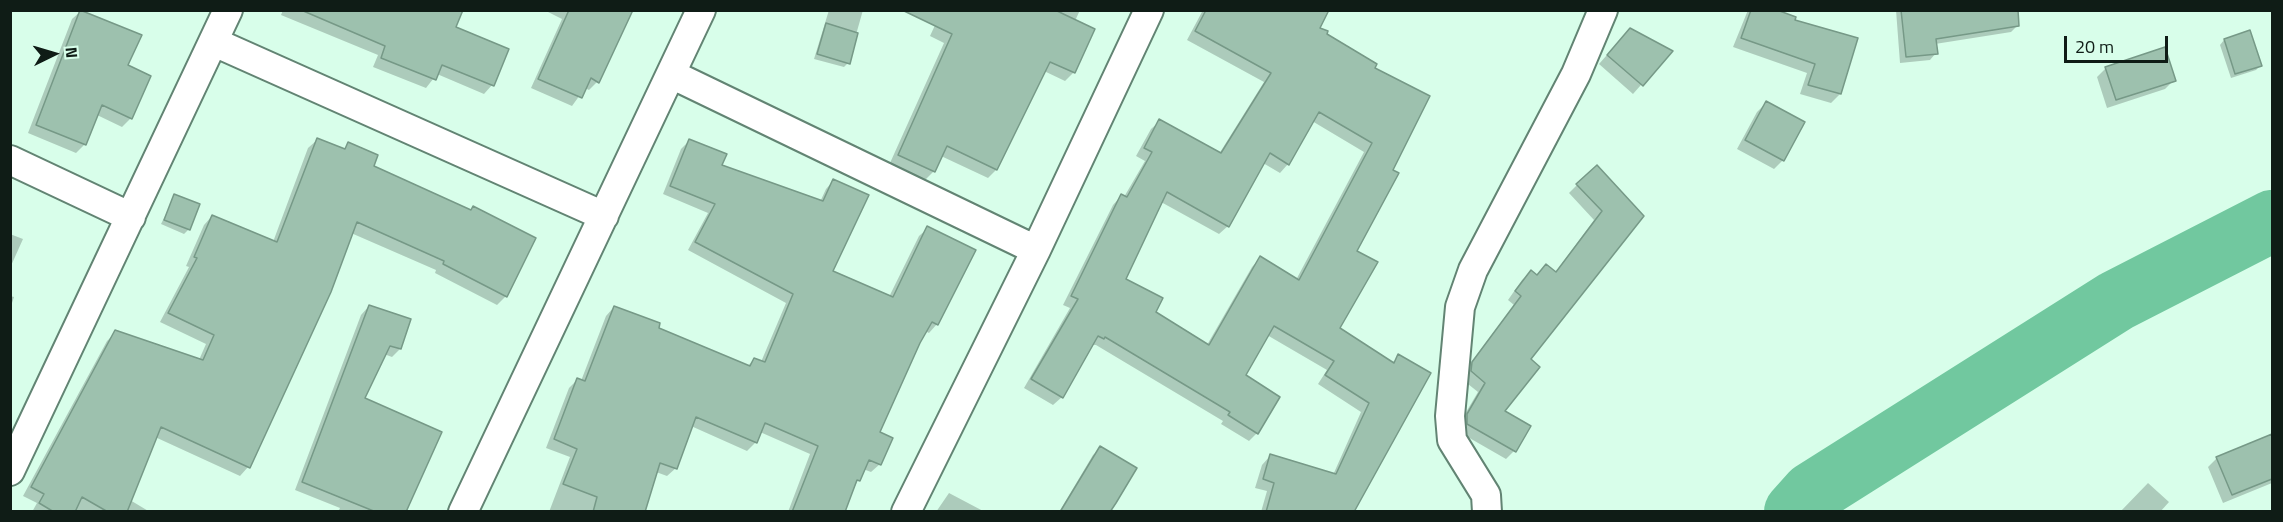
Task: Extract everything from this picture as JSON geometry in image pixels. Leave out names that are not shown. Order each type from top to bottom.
[{"type":"street","points":[[10,471],[228,10]]},
{"type":"street","points":[[463,512],[701,10]]},
{"type":"street","points":[[906,512],[1036,250],[1149,10]]},
{"type":"street","points":[[1487,512],[1486,495],[1452,440],[1450,416],[1460,306],[1473,270],[1576,74],[1603,10]]},
{"type":"street","points":[[214,42],[604,216]]},
{"type":"street","points":[[671,74],[1036,250]]},
{"type":"street","points":[[10,160],[131,217]]},
{"type":"building","points":[[80,10],[142,35],[128,65],[151,76],[132,119],[102,105],[86,145],[36,125]]},
{"type":"building","points":[[301,10],[463,10],[456,27],[509,49],[494,86],[442,65],[436,80],[381,58],[385,46]]},
{"type":"building","points":[[569,10],[633,10],[599,83],[591,78],[582,98],[538,79]]},
{"type":"building","points":[[902,10],[1055,10],[1095,29],[1075,73],[1050,62],[997,170],[947,146],[935,172],[898,155],[952,34]]},
{"type":"building","points":[[1206,10],[1329,10],[1320,28],[1328,31],[1327,34],[1377,64],[1375,68],[1430,96],[1393,170],[1399,173],[1357,251],[1378,262],[1340,328],[1394,363],[1398,354],[1431,373],[1354,512],[1266,512],[1274,483],[1263,479],[1270,454],[1336,474],[1369,403],[1325,375],[1334,361],[1274,326],[1246,375],[1280,397],[1258,434],[1228,415],[1230,412],[1105,337],[1104,339],[1098,336],[1063,398],[1031,379],[1078,299],[1071,296],[1121,194],[1127,197],[1152,152],[1144,148],[1159,119],[1221,153],[1271,73],[1195,31]],"holes":[[[1319,112],[1372,143],[1299,280],[1260,256],[1209,345],[1156,312],[1163,298],[1126,279],[1167,192],[1229,227],[1270,153],[1289,165]]]},
{"type":"building","points":[[1751,10],[1777,10],[1796,17],[1795,20],[1858,38],[1841,94],[1808,85],[1815,64],[1741,38]]},
{"type":"building","points":[[1901,10],[2018,10],[2019,26],[1936,39],[1938,54],[1906,57]]},
{"type":"building","points":[[826,23],[858,33],[850,64],[817,54]]},
{"type":"building","points":[[1630,28],[1673,51],[1643,86],[1607,55]]},
{"type":"building","points":[[2250,30],[2262,66],[2235,74],[2224,39]]},
{"type":"building","points":[[2165,47],[2176,81],[2116,100],[2105,67]]},
{"type":"building","points":[[1766,101],[1805,122],[1784,161],[1745,140]]},
{"type":"building","points":[[317,138],[345,149],[348,142],[378,155],[374,166],[471,210],[473,206],[536,238],[507,297],[443,264],[444,261],[357,222],[331,292],[250,468],[161,427],[127,512],[108,512],[82,497],[75,512],[54,512],[39,503],[44,494],[31,487],[115,330],[203,360],[214,335],[168,313],[197,258],[194,257],[212,215],[277,242]]},
{"type":"building","points":[[689,139],[727,154],[722,165],[823,201],[833,179],[869,195],[833,271],[893,297],[927,226],[976,250],[938,325],[932,322],[920,343],[880,432],[893,438],[881,465],[869,460],[860,481],[857,480],[845,512],[792,512],[818,446],[765,423],[757,443],[696,417],[677,469],[660,463],[645,512],[593,512],[597,497],[563,484],[577,449],[554,439],[577,378],[585,381],[614,306],[660,323],[659,328],[750,366],[754,358],[765,362],[793,294],[695,242],[715,204],[670,186]]},
{"type":"building","points":[[1597,165],[1644,216],[1531,359],[1540,367],[1505,411],[1531,426],[1516,452],[1467,424],[1467,414],[1485,383],[1471,371],[1472,362],[1521,296],[1515,291],[1531,270],[1537,275],[1546,264],[1556,272],[1602,211],[1576,184]]},
{"type":"building","points":[[174,194],[200,204],[190,230],[164,220]]},
{"type":"building","points":[[369,305],[411,319],[401,349],[390,346],[365,398],[442,432],[406,512],[376,512],[302,482]]},
{"type":"building","points":[[2272,434],[2272,479],[2232,495],[2216,457]]},
{"type":"building","points":[[1100,446],[1137,468],[1116,503],[1110,512],[1060,512]]},
{"type":"waterway","points":[[1795,512],[1812,493],[2116,301],[2272,221]]}]
